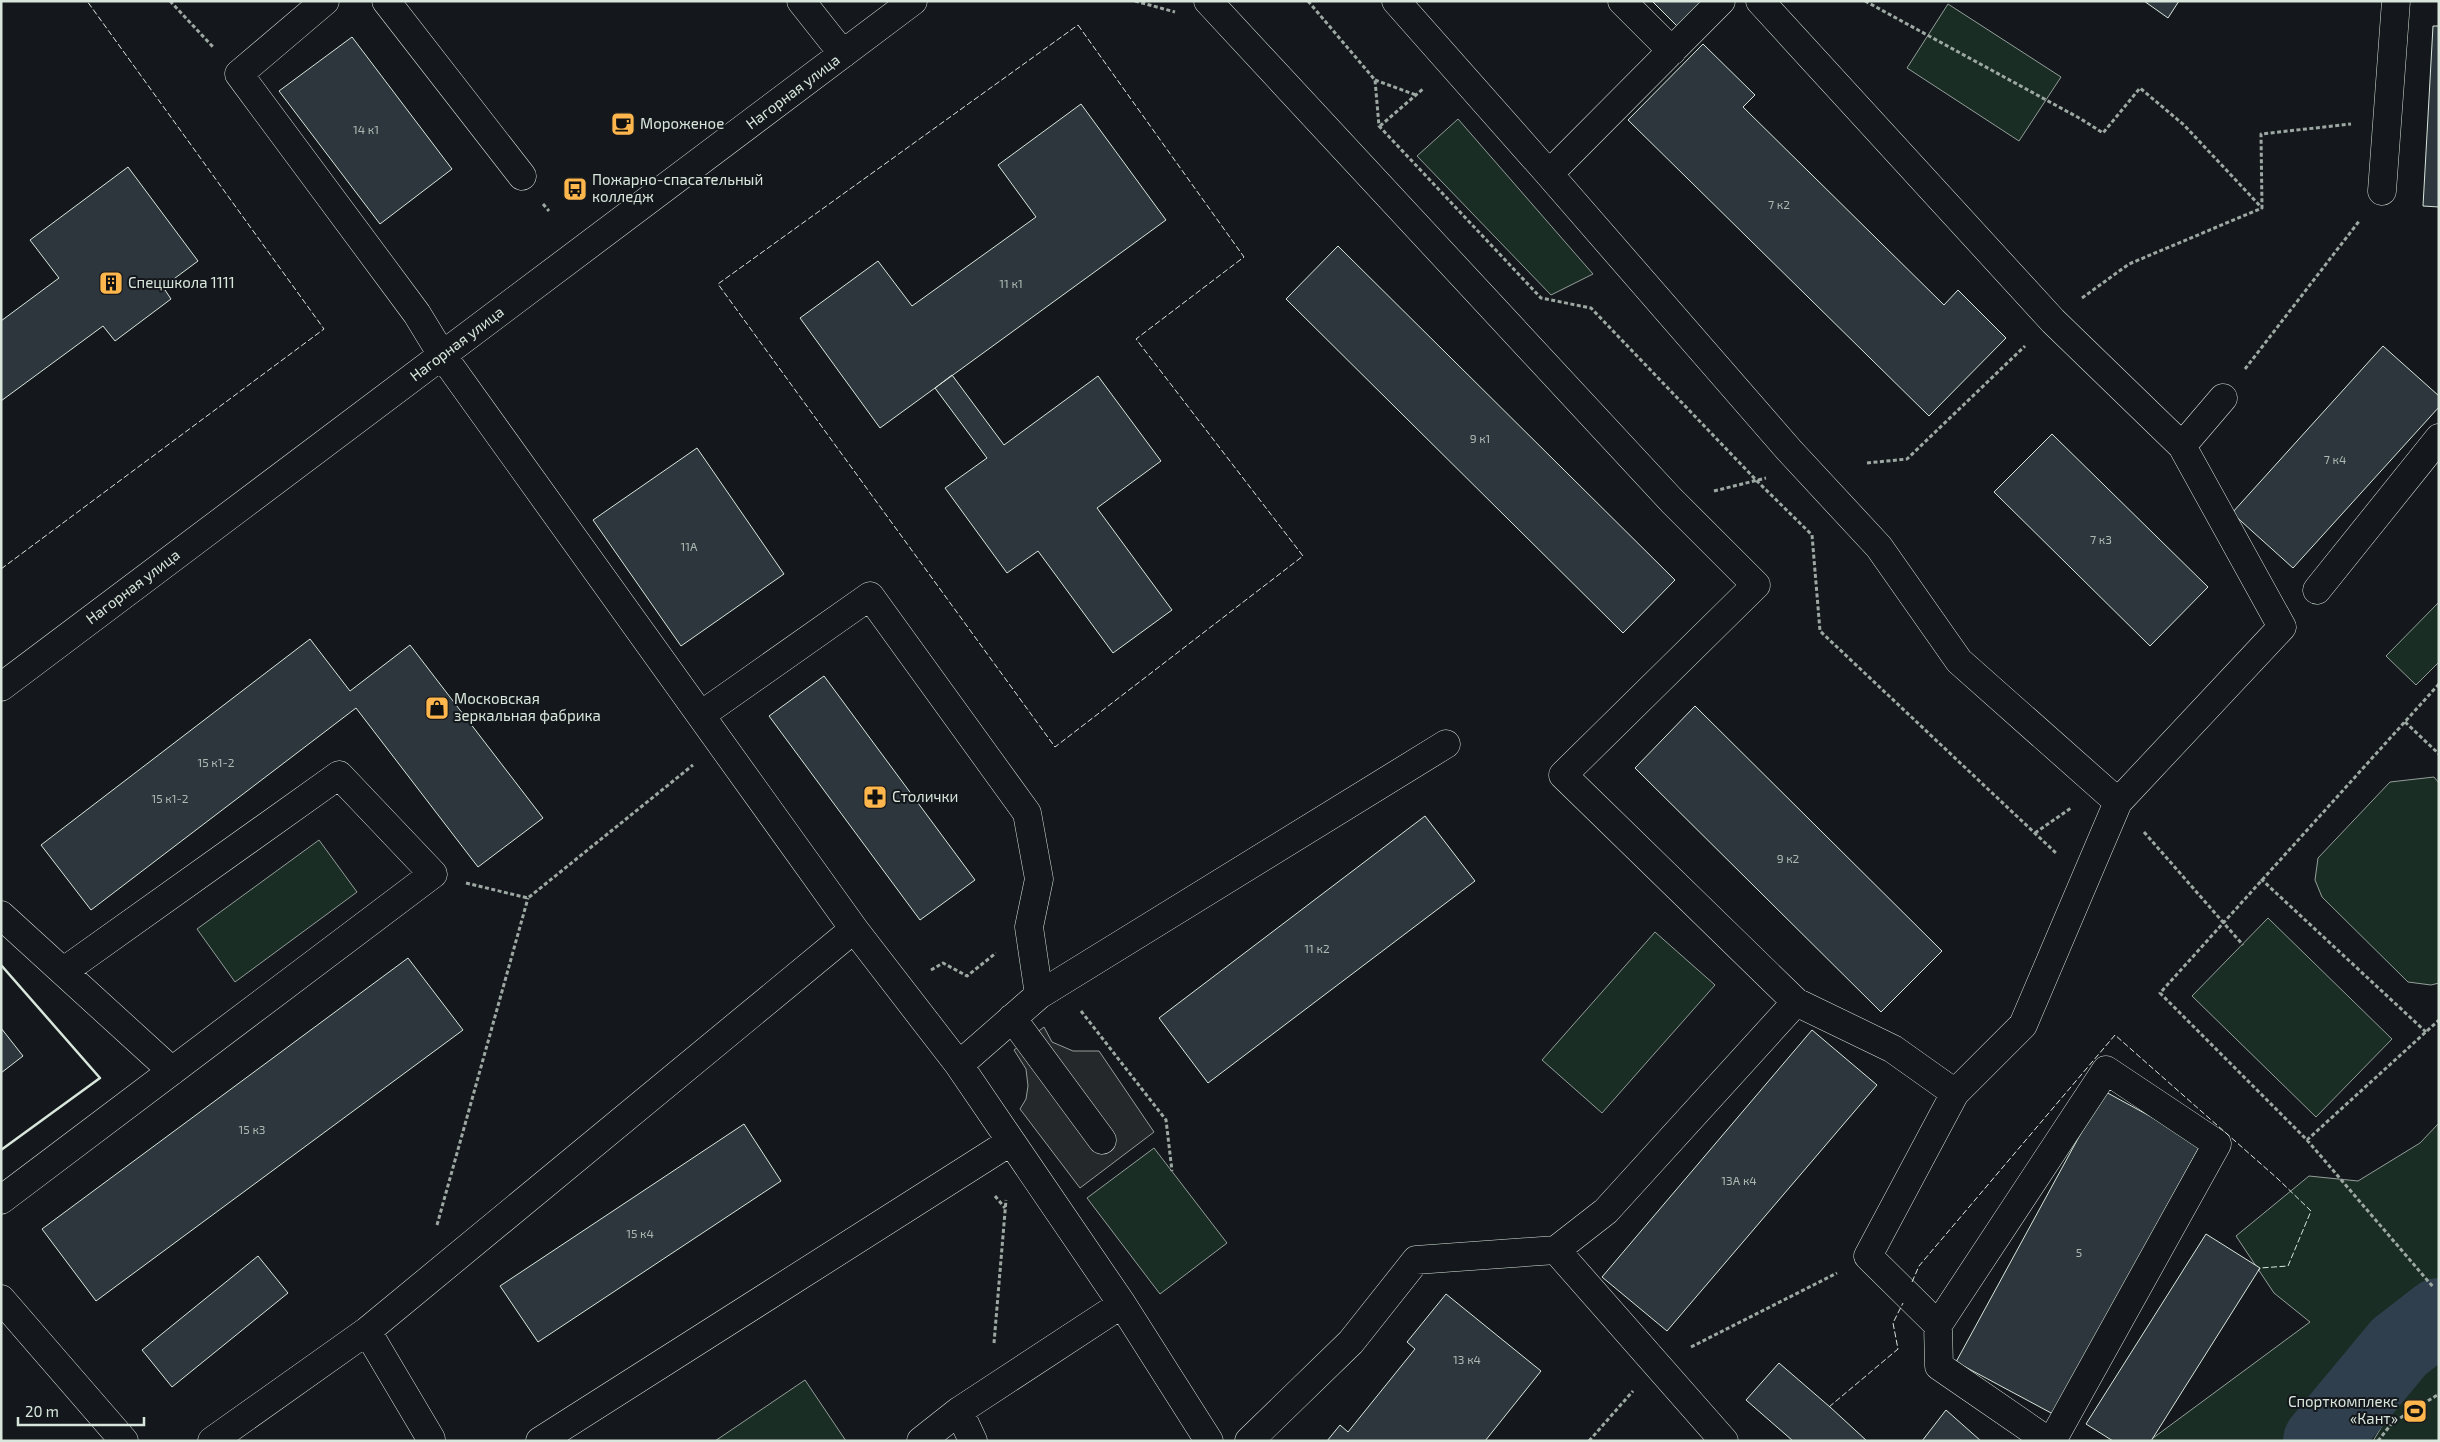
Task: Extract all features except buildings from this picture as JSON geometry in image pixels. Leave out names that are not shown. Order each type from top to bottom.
[{"type":"street","points":[[325,1],[239,74],[417,314],[442,355],[854,929],[959,1065],[1122,1304],[1210,1441]]},
{"type":"street","points":[[386,1],[522,176]]},
{"type":"street","points":[[801,1],[843,54]]},
{"type":"street","name":"Нагорная улица","points":[[1,687],[913,1]]},
{"type":"street","points":[[1208,1],[1672,501],[1756,585],[1563,775],[1796,1002],[1893,1049],[1955,1093]]},
{"type":"street","points":[[1396,1],[1550,174],[1789,450],[1879,547],[1959,661],[2109,794]]},
{"type":"street","points":[[1622,1],[1672,51]]},
{"type":"street","points":[[1550,174],[1721,1]]},
{"type":"street","points":[[1760,1],[2053,321],[2182,446],[2282,627],[2109,794],[2085,880],[2023,1025],[1955,1093],[1868,1256],[1938,1325]]},
{"type":"street","points":[[2382,191],[2396,1]]},
{"type":"street","points":[[2182,446],[2223,398]]},
{"type":"street","points":[[2317,590],[2439,438]]},
{"type":"street","points":[[701,715],[870,596],[1027,813],[1040,879],[1029,927],[1040,995]]},
{"type":"street","points":[[959,1065],[1040,995],[1446,744]]},
{"type":"street","points":[[1,1200],[433,874],[339,775],[64,971]]},
{"type":"street","points":[[1,915],[172,1070]]},
{"type":"street","points":[[212,1441],[367,1331],[854,929]]},
{"type":"street","points":[[1249,1441],[1351,1342],[1416,1260],[1556,1250],[1606,1211],[1796,1002]]},
{"type":"street","points":[[1012,1018],[1102,1140]]},
{"type":"street","points":[[2048,1441],[1939,1366],[1938,1325],[2106,1070],[2217,1144],[2052,1441]]},
{"type":"street","points":[[540,1441],[1010,1142]]},
{"type":"street","points":[[1556,1250],[1724,1441]]},
{"type":"street","points":[[1,1299],[124,1441]]},
{"type":"street","points":[[921,1441],[959,1411],[1122,1304]]},
{"type":"street","points":[[367,1331],[430,1440]]},
{"type":"street","points":[[959,1411],[973,1441]]},
{"type":"path","points":[[170,1],[239,74]]},
{"type":"path","points":[[1308,1],[1375,80],[1416,95]]},
{"type":"path","points":[[1864,1],[2081,119],[2103,133],[2140,88],[2184,125],[2262,208]]},
{"type":"path","points":[[1349,153],[1451,64]]},
{"type":"path","points":[[1375,80],[1380,126],[1541,298],[1590,308],[1758,482],[1812,535],[1820,631],[2085,880]]},
{"type":"path","points":[[2262,208],[2261,134],[2341,124]]},
{"type":"path","points":[[2223,398],[2382,191]]},
{"type":"path","points":[[2078,301],[2129,264],[2262,208]]},
{"type":"path","points":[[1867,462],[1907,459],[2026,345]]},
{"type":"path","points":[[1672,501],[1758,482],[1768,477]]},
{"type":"path","points":[[2434,1288],[2307,1140],[2160,993],[2439,684]]},
{"type":"path","points":[[2404,722],[2439,754]]},
{"type":"path","points":[[435,1231],[528,898],[721,742]]},
{"type":"path","points":[[2035,833],[2109,794],[2242,945]]},
{"type":"path","points":[[433,874],[528,898]]},
{"type":"path","points":[[2261,879],[2426,1032]]},
{"type":"path","points":[[901,990],[942,962],[967,976],[1029,927]]},
{"type":"path","points":[[1040,995],[1074,1002],[1166,1120],[1172,1171]]},
{"type":"path","points":[[2307,1140],[2439,1020]]},
{"type":"path","points":[[990,1391],[1010,1142]]},
{"type":"path","points":[[1588,1441],[1657,1364],[1868,1256]]},
{"type":"path","points":[[2378,1441],[2392,1423],[2439,1394]]},
{"type":"green space","points":[[1948,4],[2061,77],[2019,141],[1907,68]]},
{"type":"green space","points":[[1458,119],[1593,274],[1551,295],[1417,156]]},
{"type":"green space","points":[[2439,602],[2439,662],[2416,685],[2386,656]]},
{"type":"green space","points":[[2434,777],[2439,783],[2439,983],[2431,985],[2408,982],[2322,897],[2315,880],[2318,858],[2390,782]]},
{"type":"green space","points":[[319,840],[357,892],[235,982],[197,929]]},
{"type":"green space","points":[[2268,918],[2392,1039],[2316,1117],[2192,996]]},
{"type":"green space","points":[[1655,932],[1715,985],[1602,1113],[1542,1060]]},
{"type":"green space","points":[[2439,1123],[2439,1441],[2373,1441],[2393,1408],[2356,1429],[2349,1441],[2149,1441],[2310,1322],[2274,1293],[2236,1236],[2309,1176],[2358,1181],[2420,1143]]},
{"type":"green space","points":[[1154,1148],[1227,1243],[1160,1294],[1087,1198]]},
{"type":"green space","points":[[805,1380],[846,1441],[715,1441]]},
{"type":"shaded area","points":[[1044,1027],[1052,1042],[1073,1051],[1099,1051],[1154,1132],[1080,1188],[1020,1109],[1026,1099],[1028,1086],[1026,1069],[1014,1050]]},
{"type":"waterway","points":[[2321,1441],[2399,1347],[2439,1316]]},
{"type":"fence","points":[[1,569],[324,329],[87,1]]},
{"type":"fence","points":[[1078,25],[1244,257],[1136,339],[1303,556],[1055,747],[718,284],[1078,25]]},
{"type":"fence","points":[[1912,1282],[1919,1266],[2115,1035],[2278,1179],[2311,1211],[2288,1266],[2260,1268],[2258,1271]]},
{"type":"fence","points":[[1829,1407],[1898,1349],[1893,1323],[1903,1303]]},
{"type":"wall","points":[[1,965],[100,1078],[1,1150]]},
{"type":"place","name":"Мороженое","points":[[623,124]]},
{"type":"place","name":"Пожарно-спасательный колледж","points":[[575,189]]},
{"type":"place","name":"Спецшкола 1111","points":[[111,283]]},
{"type":"place","name":"Московская зеркальная фабрика","points":[[437,708]]},
{"type":"place","name":"Столички","points":[[875,797]]},
{"type":"place","name":"Спорткомплекс «Кант»","points":[[2415,1411]]}]
